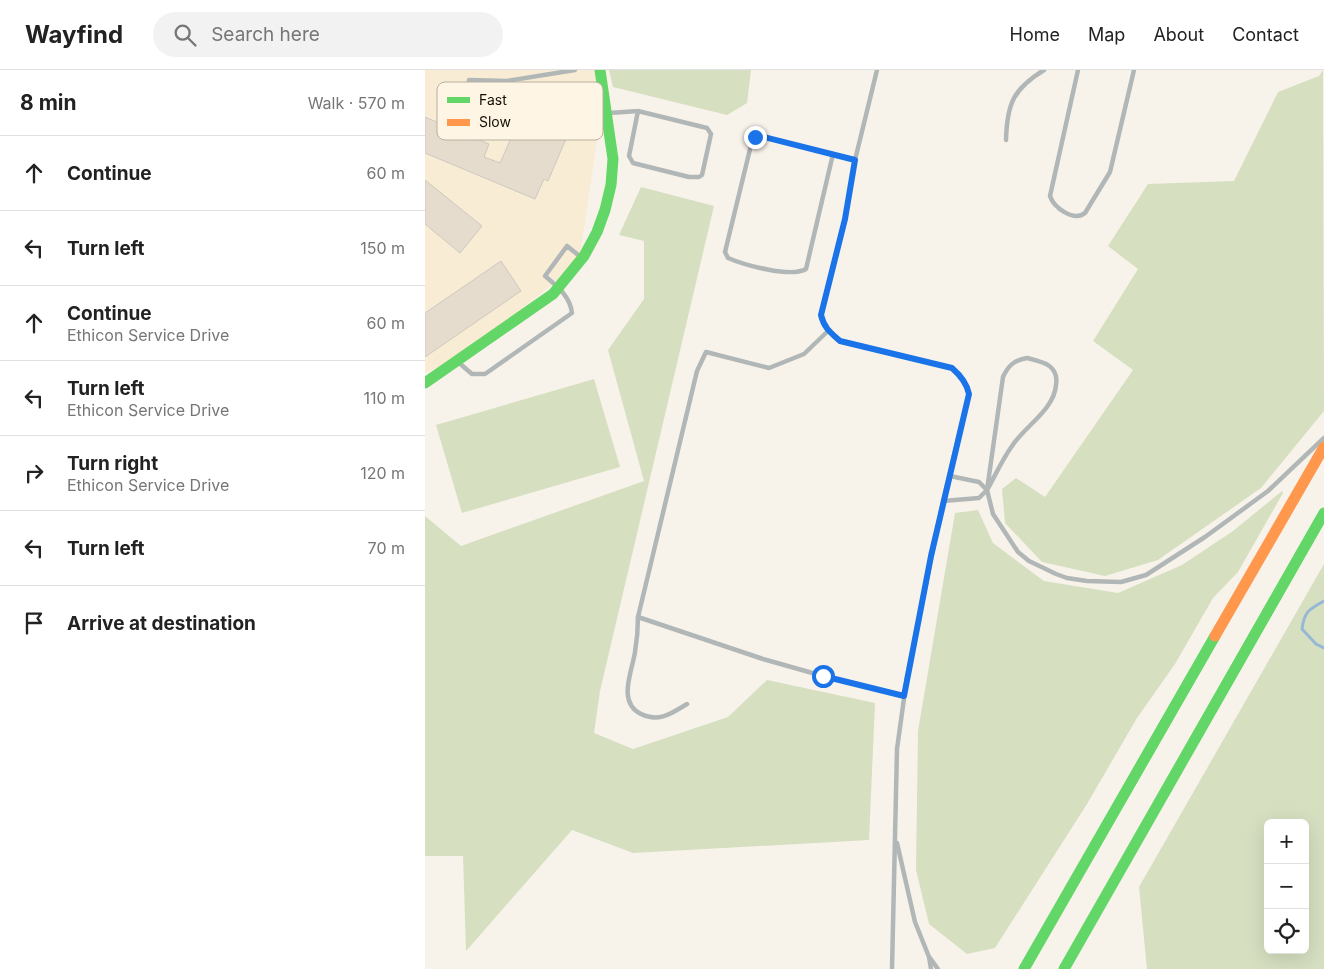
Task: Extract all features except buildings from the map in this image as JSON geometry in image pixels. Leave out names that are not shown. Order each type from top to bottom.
[{"type":"main road","points":[[425,383],[553,294],[583,258],[597,232],[611,186],[613,159],[603,88]]},
{"type":"main road","points":[[1024,969],[1324,447]]},
{"type":"main road","points":[[1064,969],[1324,513]]},
{"type":"lane","points":[[469,82],[469,80],[507,81],[575,70]]},
{"type":"lane","points":[[877,70],[855,160],[845,219],[821,315],[828,331],[840,341],[952,368],[967,385],[969,394],[943,501],[904,696],[895,766],[892,969]]},
{"type":"lane","points":[[1006,140],[1014,96],[1024,84],[1044,70]]},
{"type":"lane","points":[[1078,70],[1050,196],[1052,202],[1069,215],[1077,217],[1085,214],[1110,172],[1134,70]]},
{"type":"lane","points":[[607,113],[638,111],[707,128],[711,134],[702,174],[699,177],[689,177],[633,163],[629,156],[638,111]]},
{"type":"lane","points":[[833,154],[806,269],[783,273],[727,258],[725,252],[754,139],[760,136],[833,154],[855,160]]},
{"type":"lane","points":[[457,361],[472,374],[485,374],[572,312],[571,303],[558,287],[545,276],[567,246],[583,258]]},
{"type":"lane","points":[[687,704],[665,717],[650,718],[635,711],[627,699],[628,679],[635,654],[638,617],[697,371],[706,352],[769,368],[804,354],[828,331]]},
{"type":"lane","points":[[943,501],[979,498],[987,490],[1012,446],[1055,395],[1057,377],[1055,371],[1042,362],[1027,358],[1015,361],[1008,367],[1003,377],[987,490],[993,514],[1018,552],[1029,561],[1067,578],[1087,581],[1129,580],[1146,575],[1205,538],[1268,491],[1324,438]]},
{"type":"lane","points":[[949,476],[979,482],[987,490]]},
{"type":"lane","points":[[638,617],[763,659],[904,696]]},
{"type":"lane","points":[[895,835],[915,922],[929,957],[931,969]]},
{"type":"lane","points":[[929,957],[938,969]]},
{"type":"shaded area","points":[[425,70],[600,70],[602,82],[437,82],[437,140],[597,140],[579,263],[457,361],[425,373]]},
{"type":"green space","points":[[609,70],[751,70],[747,103],[727,115],[613,87]]},
{"type":"green space","points":[[1323,70],[1324,411],[1261,488],[1158,560],[1105,576],[1042,562],[1005,523],[1002,489],[1016,478],[1045,497],[1133,370],[1093,341],[1138,269],[1108,246],[1148,184],[1234,181],[1278,92],[1319,76]]},
{"type":"green space","points":[[641,187],[714,206],[600,691],[594,733],[633,749],[728,717],[767,680],[875,703],[869,840],[633,853],[572,830],[466,951],[463,856],[425,856],[425,516],[461,546],[644,481],[608,350],[644,299],[644,241],[619,235]]},
{"type":"green space","points":[[594,379],[620,467],[462,513],[436,425]]},
{"type":"green space","points":[[1282,491],[1283,493],[1238,572],[1213,598],[1175,664],[1137,718],[1087,804],[995,948],[967,954],[929,924],[916,870],[918,731],[955,513],[978,510],[993,543],[1044,581],[1118,593],[1182,565],[1233,531]]},
{"type":"green space","points":[[1324,564],[1324,969],[1147,969],[1139,887]]},
{"type":"waterway","points":[[1324,601],[1308,612],[1302,629],[1316,644],[1324,648]]},
{"type":"traffic: fast","points":[[600,70],[602,82]]},
{"type":"traffic: fast","points":[[425,383],[553,294],[584,256],[597,232],[611,185],[613,159],[603,91]]},
{"type":"traffic: fast","points":[[1064,969],[1324,513]]},
{"type":"traffic: fast","points":[[1024,969],[1215,636]]},
{"type":"traffic: slow","points":[[1215,636],[1324,447]]},
{"type":"route","points":[[755,137],[760,136],[855,160],[845,219],[821,315],[828,331],[840,341],[952,368],[967,385],[969,394],[931,556],[904,696],[823,676]]}]
